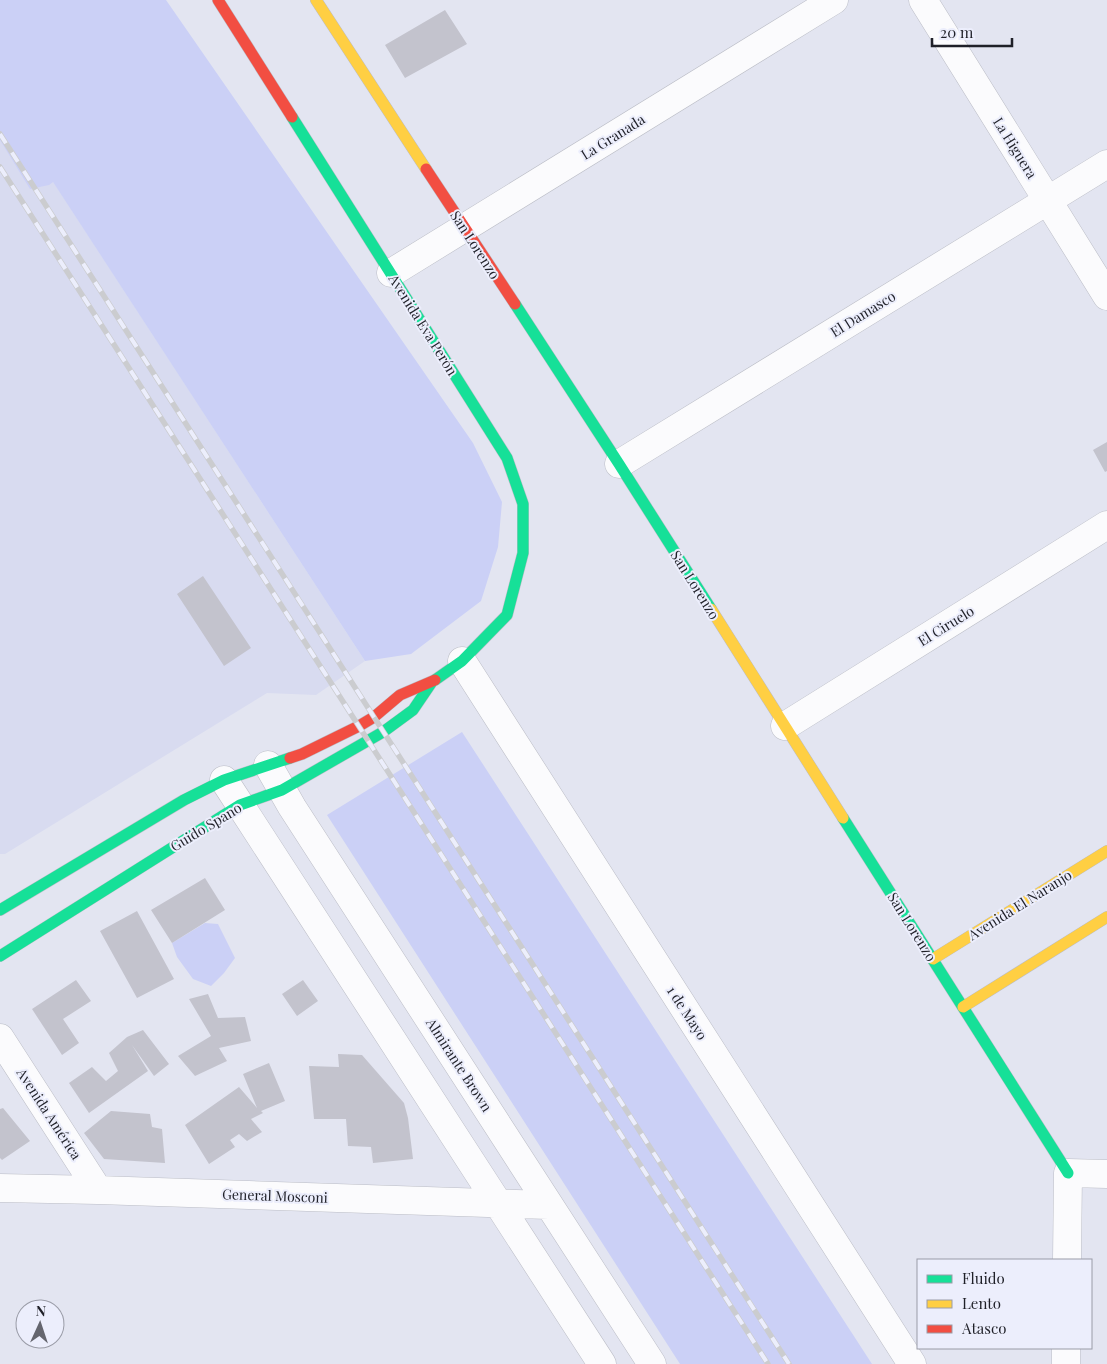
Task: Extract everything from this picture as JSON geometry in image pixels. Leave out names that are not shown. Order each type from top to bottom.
[{"type":"main road","name":"Avenida Eva Perón","points":[[218,0],[507,458],[523,504],[523,554],[507,615],[462,661]]},
{"type":"main road","name":"San Lorenzo","points":[[316,0],[619,464],[1068,1173]]},
{"type":"main road","name":"Guido Spano","points":[[0,910],[184,800],[224,780],[302,754],[359,726],[374,717],[400,694],[432,682],[462,661]]},
{"type":"main road","name":"Guido Spano","points":[[0,956],[240,805],[282,790],[384,732],[413,710],[432,682]]},
{"type":"main road","name":"Avenida El Naranjo","points":[[932,960],[1107,851]]},
{"type":"main road","points":[[963,1007],[1107,918]]},
{"type":"street","name":"La Granada","points":[[391,273],[834,0]]},
{"type":"street","name":"La Higuera","points":[[923,0],[1107,296]]},
{"type":"street","name":"El Damasco","points":[[619,464],[1107,164]]},
{"type":"street","name":"El Ciruelo","points":[[784,726],[1107,525]]},
{"type":"street","name":"1 de Mayo","points":[[462,661],[912,1364]]},
{"type":"street","name":"Almirante Brown","points":[[268,765],[282,790],[652,1364]]},
{"type":"street","points":[[224,780],[602,1364]]},
{"type":"street","name":"Avenida América","points":[[0,1038],[98,1190]]},
{"type":"street","points":[[1067,1259],[1068,1173],[1107,1174]]},
{"type":"street","name":"General Mosconi","points":[[0,1188],[549,1205]]},
{"type":"street","points":[[1066,1349],[1066,1364]]},
{"type":"shaded area","points":[[0,0],[166,0],[473,443],[502,502],[498,547],[481,601],[411,654],[365,661],[53,182],[49,185],[30,189],[0,140]]},
{"type":"shaded area","points":[[0,100],[365,661],[316,695],[267,693],[5,854],[0,854]]},
{"type":"shaded area","points":[[462,732],[872,1364],[680,1364],[327,815]]},
{"type":"shaded area","points":[[205,923],[218,924],[235,958],[211,986],[193,979],[177,957],[172,943]]},
{"type":"building","points":[[445,10],[467,44],[405,78],[385,45]]},
{"type":"building","points":[[1107,442],[1107,471],[1105,472],[1093,450]]},
{"type":"building","points":[[203,576],[251,648],[224,666],[177,594]]},
{"type":"building","points":[[205,878],[225,910],[172,943],[151,910]]},
{"type":"building","points":[[137,911],[174,979],[137,998],[100,931]]},
{"type":"building","points":[[76,980],[91,1001],[63,1019],[79,1043],[62,1055],[32,1009]]},
{"type":"building","points":[[303,980],[318,1001],[297,1016],[282,994]]},
{"type":"building","points":[[208,994],[218,1018],[245,1017],[251,1041],[219,1048],[227,1061],[195,1076],[178,1056],[211,1036],[189,999]]},
{"type":"building","points":[[143,1030],[169,1064],[154,1076],[132,1045],[148,1071],[89,1113],[69,1083],[92,1067],[106,1081],[118,1071],[109,1053],[127,1037]]},
{"type":"building","points":[[338,1054],[362,1055],[404,1103],[408,1118],[413,1159],[373,1163],[371,1147],[348,1146],[346,1119],[314,1119],[309,1066],[339,1067]]},
{"type":"building","points":[[269,1063],[285,1101],[261,1111],[263,1113],[251,1119],[262,1132],[247,1141],[239,1134],[230,1140],[235,1147],[209,1164],[185,1125],[239,1087],[257,1108],[243,1074]]},
{"type":"building","points":[[3,1108],[30,1141],[2,1160],[0,1158],[0,1109]]},
{"type":"building","points":[[111,1111],[150,1114],[152,1127],[162,1129],[165,1163],[104,1159],[84,1133]]},
{"type":"railway","points":[[0,134],[789,1364]]},
{"type":"railway","points":[[0,167],[768,1364]]},
{"type":"traffic: fast","points":[[292,117],[507,458],[523,504],[523,553],[507,615],[462,661],[435,680]]},
{"type":"traffic: fast","points":[[515,304],[711,609]]},
{"type":"traffic: fast","points":[[0,956],[240,805],[282,790],[383,732],[413,710],[432,682]]},
{"type":"traffic: fast","points":[[0,910],[184,800],[224,780],[290,758]]},
{"type":"traffic: fast","points":[[843,818],[1068,1173]]},
{"type":"traffic: slow","points":[[316,0],[426,169]]},
{"type":"traffic: slow","points":[[711,609],[843,818]]},
{"type":"traffic: slow","points":[[933,959],[1107,851]]},
{"type":"traffic: slow","points":[[963,1007],[1107,917]]},
{"type":"traffic: jam","points":[[218,0],[292,117]]},
{"type":"traffic: jam","points":[[426,169],[515,304]]},
{"type":"traffic: jam","points":[[290,758],[359,726],[374,717],[400,695],[435,680]]}]
